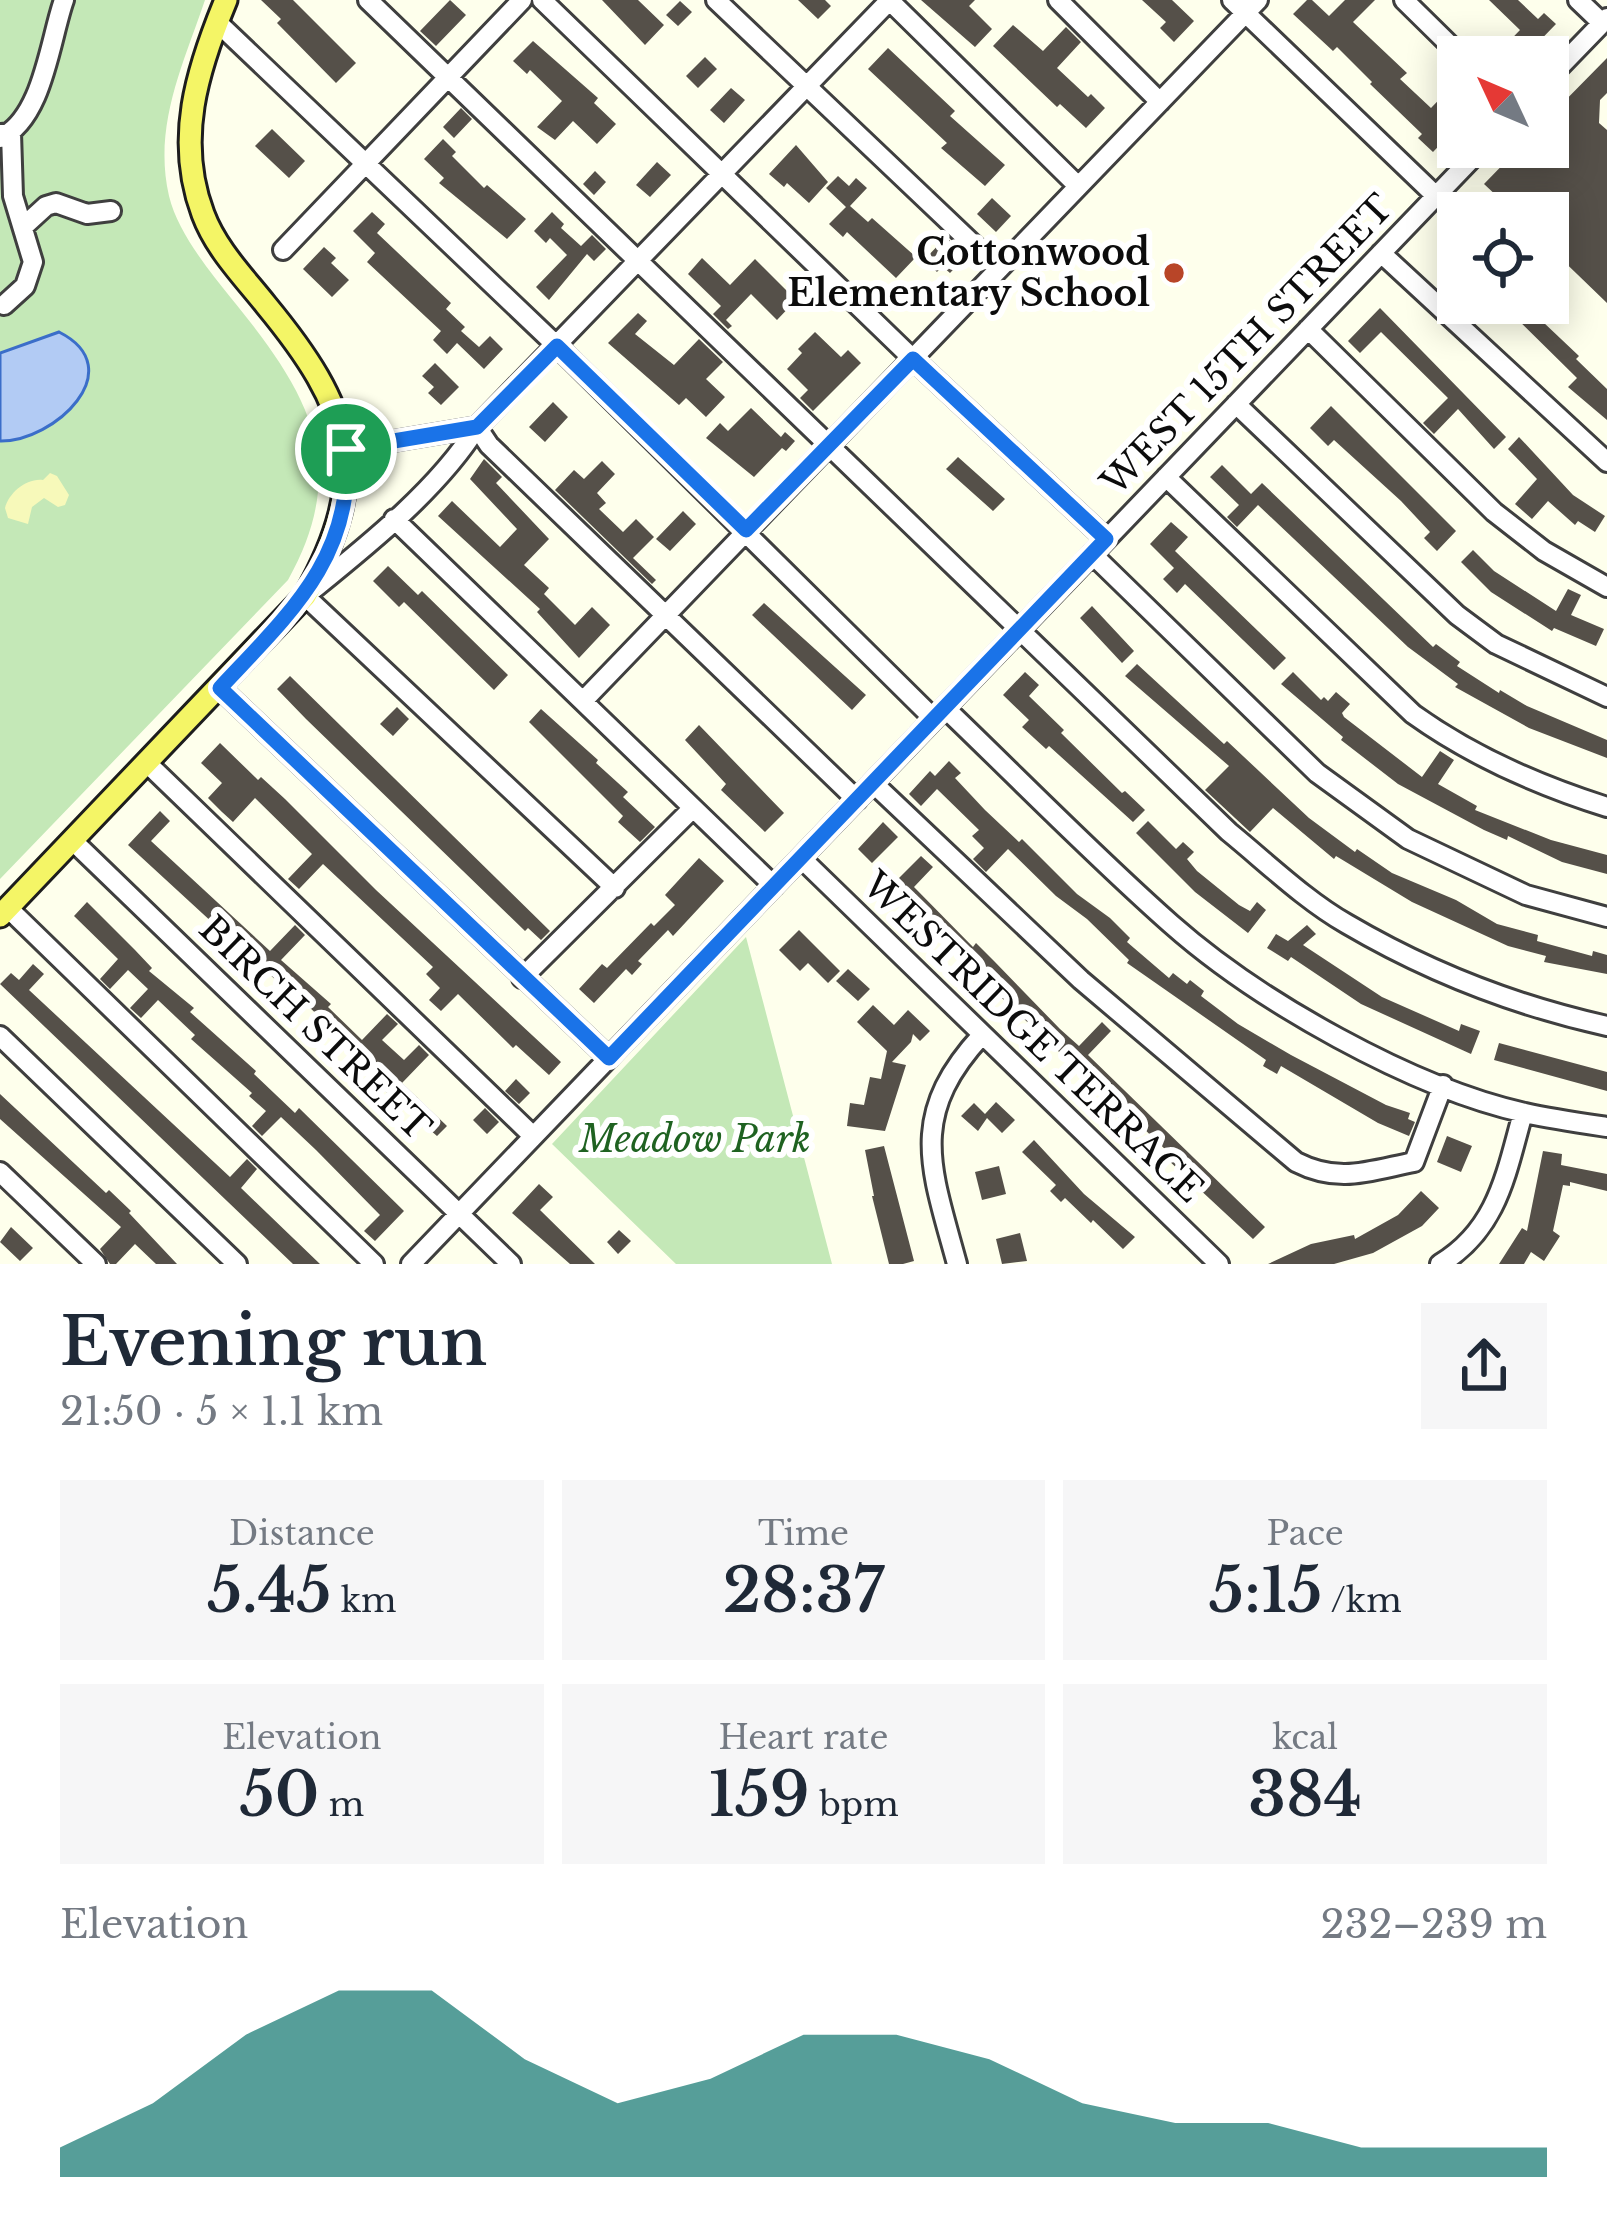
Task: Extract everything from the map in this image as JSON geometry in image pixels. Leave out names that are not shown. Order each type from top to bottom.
[{"type":"main road","points":[[4,912],[305,596],[324,564],[340,518],[346,449],[332,404],[312,362],[225,255],[204,215],[191,169],[189,119],[197,76],[226,0]]},
{"type":"street","points":[[4,305],[25,286],[32,268],[4,135],[40,85],[64,0]]},
{"type":"street","points":[[368,0],[1229,832],[1345,923],[1535,1010],[1607,1026]]},
{"type":"street","points":[[283,250],[523,0]]},
{"type":"street","points":[[542,0],[1106,539]]},
{"type":"street","points":[[716,0],[998,268]]},
{"type":"street","points":[[616,888],[305,596],[394,519],[462,451],[477,427],[889,0],[1078,186]]},
{"type":"street","points":[[1058,0],[1160,102]]},
{"type":"street","points":[[1403,0],[1440,36]]},
{"type":"street","points":[[1569,57],[1604,20],[1578,0]]},
{"type":"street","points":[[584,700],[1160,102],[1245,4],[1436,196]]},
{"type":"street","points":[[217,22],[939,714],[1174,927],[1266,996],[1355,1047],[1523,1113],[1607,1127]]},
{"type":"street","name":"WEST 15TH STREET","points":[[411,1264],[1463,168]]},
{"type":"street","points":[[23,227],[56,203],[87,214],[111,212]]},
{"type":"street","points":[[1381,253],[1607,462]]},
{"type":"street","points":[[1308,329],[1494,512],[1544,550],[1607,587]]},
{"type":"street","points":[[1236,404],[1457,615],[1496,644],[1607,697]]},
{"type":"street","points":[[346,449],[477,427]]},
{"type":"street","points":[[477,427],[663,617],[857,800]]},
{"type":"street","points":[[1166,478],[1413,714],[1456,745],[1512,772],[1607,806]]},
{"type":"street","points":[[394,519],[774,886]]},
{"type":"street","points":[[1092,554],[1317,773],[1408,839],[1526,895],[1607,916]]},
{"type":"street","points":[[220,688],[609,1058]]},
{"type":"street","points":[[147,763],[533,1136]]},
{"type":"street","points":[[873,783],[1081,980],[1296,1162],[1338,1177],[1414,1162],[1443,1085]]},
{"type":"street","points":[[522,978],[693,808]]},
{"type":"street","name":"BIRCH STREET","points":[[73,841],[511,1264]]},
{"type":"street","name":"WESTRIDGE TERRACE","points":[[801,858],[1219,1264]]},
{"type":"street","points":[[4,912],[374,1264]]},
{"type":"street","points":[[0,1036],[237,1264]]},
{"type":"street","points":[[957,1264],[934,1171],[931,1130],[949,1074],[982,1036]]},
{"type":"street","points":[[1440,1264],[1473,1236],[1498,1202],[1523,1113]]},
{"type":"street","points":[[0,1172],[96,1264]]},
{"type":"green space","points":[[0,0],[205,0],[168,120],[165,170],[169,196],[195,250],[281,364],[312,430],[318,464],[317,500],[288,580],[0,879]]},
{"type":"green space","name":"Meadow Park","points":[[746,937],[832,1264],[676,1264],[552,1144]]},
{"type":"sand","points":[[50,473],[69,495],[65,505],[58,507],[44,498],[32,507],[28,524],[8,518],[5,508],[14,492]]},
{"type":"water","points":[[59,332],[80,347],[88,365],[87,383],[62,417],[42,430],[0,441],[0,353]]},
{"type":"building","points":[[261,0],[293,0],[356,63],[336,83]]},
{"type":"building","points":[[450,0],[466,15],[436,46],[420,31]]},
{"type":"building","points":[[602,0],[638,0],[664,25],[645,45]]},
{"type":"building","points":[[798,0],[825,0],[831,6],[818,19]]},
{"type":"building","points":[[921,0],[975,0],[969,6],[992,29],[975,47]]},
{"type":"building","points":[[1142,0],[1172,0],[1194,21],[1174,42],[1160,28],[1166,22]]},
{"type":"building","points":[[1307,0],[1329,16],[1345,0],[1375,0],[1353,22],[1407,73],[1400,79],[1431,108],[1437,102],[1437,148],[1433,152],[1418,138],[1422,134],[1337,47],[1333,51],[1293,14]]},
{"type":"building","points":[[1489,0],[1518,0],[1538,19],[1544,13],[1556,24],[1544,36],[1514,36],[1520,30]]},
{"type":"building","points":[[680,1],[692,12],[678,26],[666,15]]},
{"type":"building","points":[[1013,25],[1043,51],[1066,27],[1081,42],[1057,68],[1105,108],[1086,128],[993,46]]},
{"type":"building","points":[[533,41],[598,98],[594,103],[616,124],[597,144],[573,121],[555,140],[537,127],[562,101],[530,70],[527,74],[513,61]]},
{"type":"building","points":[[888,48],[955,111],[950,116],[1005,165],[985,186],[941,148],[947,143],[868,69]]},
{"type":"building","points":[[705,57],[717,69],[698,88],[686,76]]},
{"type":"building","points":[[1607,58],[1607,93],[1600,100],[1599,123],[1607,130],[1607,303],[1569,266],[1569,192],[1493,192],[1484,184],[1500,168],[1569,168],[1569,97]]},
{"type":"building","points":[[731,88],[745,100],[724,123],[710,110]]},
{"type":"building","points":[[461,108],[472,119],[454,138],[443,127]]},
{"type":"building","points":[[272,129],[305,161],[289,178],[255,146]]},
{"type":"building","points":[[443,139],[456,152],[452,156],[484,188],[487,185],[526,219],[507,239],[439,183],[444,178],[424,159]]},
{"type":"building","points":[[796,145],[828,182],[809,203],[769,174]]},
{"type":"building","points":[[657,162],[671,175],[650,197],[636,185]]},
{"type":"building","points":[[595,171],[606,182],[594,195],[583,184]]},
{"type":"building","points":[[838,176],[849,186],[856,178],[867,188],[850,206],[868,222],[872,218],[916,257],[896,278],[847,232],[843,237],[829,224],[846,207],[826,188]]},
{"type":"building","points":[[992,198],[1011,216],[996,232],[977,214]]},
{"type":"building","points":[[372,212],[385,224],[377,233],[451,303],[446,309],[465,327],[461,331],[479,347],[490,336],[503,349],[484,369],[457,343],[447,354],[433,340],[441,331],[367,262],[375,253],[353,231]]},
{"type":"building","points":[[552,212],[581,246],[592,235],[606,249],[594,261],[587,254],[549,300],[536,287],[567,255],[550,238],[546,243],[534,231]]},
{"type":"building","points":[[946,237],[966,256],[950,273],[942,266],[937,272],[924,260]]},
{"type":"building","points":[[324,247],[336,258],[331,263],[349,280],[332,297],[303,269]]},
{"type":"building","points":[[702,258],[730,285],[755,259],[796,300],[777,320],[751,294],[726,320],[732,326],[728,329],[713,314],[721,306],[688,274]]},
{"type":"building","points":[[1380,308],[1506,437],[1494,449],[1458,409],[1434,434],[1423,423],[1448,398],[1381,332],[1360,353],[1348,341]]},
{"type":"building","points":[[638,313],[647,321],[635,334],[674,365],[699,339],[723,362],[706,379],[725,397],[706,417],[686,398],[679,405],[608,343]]},
{"type":"building","points":[[1522,324],[1545,324],[1579,356],[1576,359],[1607,389],[1607,420],[1568,387],[1577,378]]},
{"type":"building","points":[[815,332],[841,357],[848,350],[861,363],[813,411],[800,398],[808,390],[787,369]]},
{"type":"building","points":[[435,363],[459,387],[441,405],[428,393],[434,387],[422,376]]},
{"type":"building","points":[[553,402],[568,417],[545,442],[529,427]]},
{"type":"building","points":[[1331,406],[1456,531],[1437,551],[1424,538],[1430,532],[1401,501],[1334,440],[1328,446],[1310,428]]},
{"type":"building","points":[[751,408],[781,437],[785,432],[795,441],[754,477],[706,438],[720,423],[728,431]]},
{"type":"building","points":[[1519,437],[1573,495],[1605,516],[1595,532],[1578,521],[1575,525],[1548,501],[1532,519],[1515,504],[1537,479],[1508,449]]},
{"type":"building","points":[[958,457],[1005,499],[993,511],[946,469]]},
{"type":"building","points":[[484,459],[502,477],[496,483],[549,539],[524,565],[549,588],[544,594],[575,625],[592,607],[610,625],[579,658],[537,612],[540,609],[438,516],[452,501],[500,547],[517,529],[470,479]]},
{"type":"building","points":[[602,461],[615,474],[597,493],[606,503],[599,509],[623,532],[636,519],[654,537],[633,558],[656,580],[652,584],[555,490],[574,470],[584,479]]},
{"type":"building","points":[[1222,465],[1251,494],[1262,483],[1433,647],[1436,644],[1460,662],[1457,666],[1499,693],[1607,740],[1607,758],[1529,728],[1455,687],[1458,684],[1408,647],[1258,505],[1237,527],[1227,517],[1239,505],[1210,477]]},
{"type":"building","points":[[683,511],[696,524],[670,551],[656,539]]},
{"type":"building","points":[[1171,522],[1188,537],[1175,551],[1286,658],[1274,670],[1185,584],[1177,593],[1163,579],[1174,568],[1150,544]]},
{"type":"building","points":[[1473,550],[1494,571],[1556,611],[1568,589],[1581,595],[1571,615],[1604,629],[1596,646],[1552,631],[1491,592],[1461,562]]},
{"type":"building","points":[[388,566],[418,595],[422,591],[508,675],[494,690],[404,602],[399,607],[373,581]]},
{"type":"building","points":[[764,603],[866,695],[852,710],[752,615]]},
{"type":"building","points":[[1092,606],[1134,651],[1122,663],[1080,618]]},
{"type":"building","points":[[1137,664],[1309,818],[1355,852],[1497,924],[1538,935],[1537,941],[1592,956],[1593,951],[1607,955],[1607,974],[1544,962],[1546,956],[1508,946],[1412,902],[1334,859],[1273,808],[1250,832],[1205,790],[1229,766],[1125,676]]},
{"type":"building","points":[[1025,672],[1039,685],[1029,696],[1064,730],[1061,733],[1145,810],[1133,822],[1022,727],[1029,720],[1003,695]]},
{"type":"building","points":[[1293,672],[1321,700],[1328,701],[1336,692],[1350,704],[1344,717],[1422,777],[1440,751],[1454,760],[1438,784],[1477,806],[1475,810],[1551,840],[1607,855],[1607,874],[1562,862],[1508,836],[1507,840],[1398,784],[1281,684]]},
{"type":"building","points":[[290,676],[550,931],[541,940],[528,928],[525,931],[277,689]]},
{"type":"building","points":[[397,707],[409,719],[393,736],[380,724]]},
{"type":"building","points":[[541,709],[598,760],[628,792],[623,797],[655,827],[640,842],[618,822],[623,816],[529,722]]},
{"type":"building","points":[[699,725],[784,813],[765,832],[721,790],[726,784],[685,740]]},
{"type":"building","points":[[220,743],[561,1062],[549,1075],[516,1045],[513,1048],[458,994],[441,1011],[429,1000],[440,988],[426,974],[433,967],[323,864],[299,889],[288,879],[312,854],[255,798],[233,822],[208,798],[222,783],[201,763]]},
{"type":"building","points":[[949,761],[961,773],[955,778],[985,810],[1110,918],[1130,938],[1127,942],[1169,978],[1173,973],[1187,984],[1190,980],[1204,991],[1201,996],[1238,1024],[1386,1105],[1410,1113],[1408,1119],[1415,1122],[1409,1136],[1281,1066],[1277,1074],[1263,1066],[1266,1060],[1127,963],[1087,919],[1008,849],[986,872],[973,859],[984,848],[972,836],[979,830],[937,789],[921,806],[909,794],[930,771],[935,776]]},
{"type":"building","points":[[160,811],[170,821],[151,841],[270,951],[295,925],[305,935],[281,960],[331,1004],[328,1007],[362,1040],[387,1014],[398,1024],[382,1040],[404,1060],[419,1045],[429,1055],[402,1083],[447,1126],[437,1136],[384,1090],[287,986],[128,845]]},
{"type":"building","points":[[1148,821],[1176,849],[1183,842],[1194,852],[1187,859],[1197,871],[1239,905],[1250,911],[1257,902],[1266,910],[1248,933],[1195,892],[1136,833]]},
{"type":"building","points":[[883,822],[898,837],[872,863],[858,849]]},
{"type":"building","points":[[921,856],[933,867],[914,887],[1060,1029],[1079,1046],[1102,1022],[1111,1031],[1088,1055],[1265,1227],[1253,1239],[1167,1159],[1171,1155],[1137,1122],[1130,1129],[1109,1108],[1109,1099],[988,985],[992,982],[955,946],[952,950],[895,892],[887,901],[870,885],[885,869],[897,880]]},
{"type":"building","points":[[699,858],[724,881],[673,936],[668,930],[638,961],[642,964],[632,975],[626,969],[594,1003],[579,989],[602,964],[607,968],[675,905],[665,895]]},
{"type":"building","points":[[87,902],[152,968],[149,971],[194,1008],[190,1012],[295,1113],[299,1108],[404,1211],[375,1241],[364,1231],[380,1215],[316,1150],[281,1117],[262,1136],[252,1126],[266,1111],[158,1000],[141,1018],[130,1008],[148,989],[128,970],[110,989],[100,979],[118,959],[74,916]]},
{"type":"building","points":[[1307,925],[1316,934],[1303,945],[1382,997],[1459,1031],[1461,1024],[1480,1031],[1471,1054],[1361,1004],[1291,957],[1288,961],[1267,948],[1276,934],[1288,941]]},
{"type":"building","points":[[799,930],[840,971],[828,983],[808,963],[800,971],[779,950]]},
{"type":"building","points":[[33,964],[44,974],[29,990],[230,1177],[247,1159],[257,1169],[241,1188],[320,1264],[293,1264],[0,984],[11,973],[19,980]]},
{"type":"building","points":[[848,969],[870,989],[858,1001],[836,981]]},
{"type":"building","points":[[873,1005],[894,1025],[908,1010],[930,1031],[920,1041],[913,1034],[892,1062],[906,1065],[885,1131],[847,1126],[850,1103],[864,1105],[870,1077],[881,1079],[887,1051],[857,1022]]},
{"type":"building","points":[[1499,1043],[1607,1072],[1607,1091],[1494,1060]]},
{"type":"building","points":[[516,1079],[530,1093],[519,1104],[505,1091]]},
{"type":"building","points":[[0,1094],[131,1211],[177,1264],[156,1264],[135,1244],[116,1264],[110,1264],[100,1249],[121,1227],[0,1119]]},
{"type":"building","points":[[996,1102],[1015,1120],[1002,1133],[987,1118],[978,1131],[961,1116],[974,1103],[985,1114]]},
{"type":"building","points":[[485,1108],[499,1122],[487,1134],[473,1120]]},
{"type":"building","points":[[1447,1136],[1472,1146],[1461,1172],[1437,1162]]},
{"type":"building","points":[[1034,1140],[1084,1194],[1135,1237],[1123,1249],[1093,1220],[1091,1223],[1065,1198],[1061,1202],[1050,1191],[1056,1185],[1022,1152]]},
{"type":"building","points":[[884,1146],[914,1261],[903,1264],[889,1264],[872,1196],[865,1150]]},
{"type":"building","points":[[1543,1151],[1562,1154],[1561,1165],[1607,1174],[1607,1191],[1570,1182],[1570,1186],[1563,1185],[1553,1231],[1560,1236],[1544,1261],[1531,1252],[1524,1264],[1499,1264],[1522,1228],[1527,1231]]},
{"type":"building","points":[[999,1166],[1006,1194],[982,1200],[975,1172]]},
{"type":"building","points":[[539,1184],[553,1197],[540,1210],[595,1264],[570,1264],[512,1213]]},
{"type":"building","points":[[1421,1191],[1439,1208],[1422,1226],[1373,1253],[1334,1264],[1268,1264],[1311,1244],[1354,1235],[1355,1239],[1398,1215]]},
{"type":"building","points":[[11,1227],[33,1248],[20,1261],[0,1242]]},
{"type":"building","points":[[619,1230],[631,1241],[618,1254],[607,1242]]},
{"type":"building","points":[[1020,1233],[1027,1261],[1002,1264],[996,1239]]},
{"type":"place","name":"Cottonwood Elementary School","points":[[1174,273]]},
{"type":"route","points":[[557,346],[746,530],[913,359],[1106,539],[609,1058],[220,688],[305,596],[324,564],[345,494],[346,449],[477,427],[557,346]]}]
